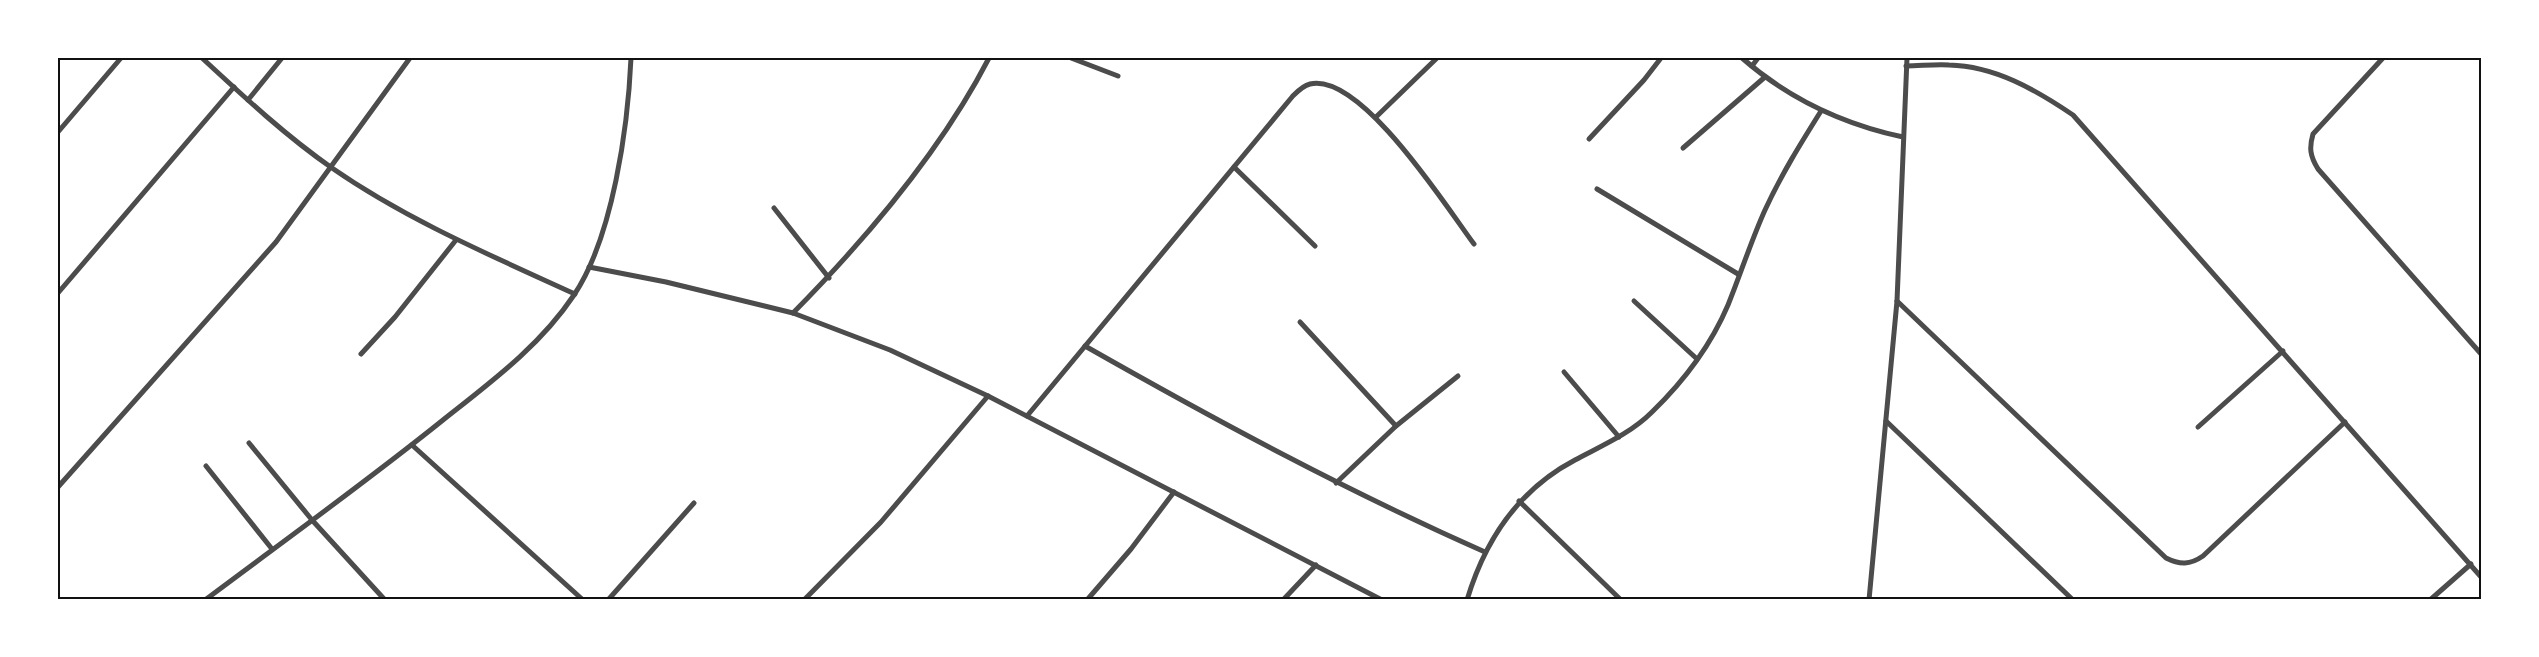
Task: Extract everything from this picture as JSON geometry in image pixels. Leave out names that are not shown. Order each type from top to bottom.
[{"type":"street","points":[[58,132],[121,58]]},
{"type":"street","points":[[202,58],[248,100],[331,168],[390,205],[456,240],[574,294]]},
{"type":"street","points":[[248,100],[282,58]]},
{"type":"street","points":[[58,487],[276,242],[410,58]]},
{"type":"street","points":[[205,600],[412,445],[500,374],[541,338],[574,294],[589,267],[608,212],[623,138],[631,58]]},
{"type":"street","points":[[793,314],[828,278],[938,141],[989,58]]},
{"type":"street","points":[[1071,58],[1118,76]]},
{"type":"street","points":[[1376,117],[1438,58]]},
{"type":"street","points":[[1589,139],[1644,80],[1661,58]]},
{"type":"street","points":[[1742,58],[1765,78],[1821,111],[1875,131],[1903,137]]},
{"type":"street","points":[[1752,66],[1758,58]]},
{"type":"street","points":[[1869,600],[1897,301],[1906,58]]},
{"type":"street","points":[[2382,58],[2313,134],[2309,146],[2311,158],[2324,176],[2482,355]]},
{"type":"street","points":[[1906,66],[1951,64],[1995,73],[2036,90],[2073,115],[2482,578]]},
{"type":"street","points":[[1683,148],[1765,78]]},
{"type":"street","points":[[1027,416],[1292,97],[1300,88],[1310,84],[1320,84],[1343,92],[1357,100],[1376,117],[1398,142],[1474,244]]},
{"type":"street","points":[[58,293],[234,87]]},
{"type":"street","points":[[1467,600],[1476,569],[1496,532],[1519,501],[1544,478],[1619,437],[1650,414],[1675,388],[1697,359],[1728,305],[1738,274],[1766,207],[1821,111]]},
{"type":"street","points":[[1234,167],[1315,246]]},
{"type":"street","points":[[1597,189],[1738,274]]},
{"type":"street","points":[[774,208],[828,278]]},
{"type":"street","points":[[361,354],[395,317],[456,240]]},
{"type":"street","points":[[589,267],[666,282],[793,314],[890,350],[988,396],[1382,600]]},
{"type":"street","points":[[1897,301],[2166,558],[2175,562],[2185,564],[2203,556],[2345,422]]},
{"type":"street","points":[[1634,302],[1697,359]]},
{"type":"street","points":[[1300,322],[1396,426]]},
{"type":"street","points":[[1085,346],[1233,430],[1336,483],[1485,552]]},
{"type":"street","points":[[2198,427],[2283,351]]},
{"type":"street","points":[[1564,372],[1619,437]]},
{"type":"street","points":[[1336,483],[1396,426],[1458,376]]},
{"type":"street","points":[[804,600],[880,522],[988,396]]},
{"type":"street","points":[[1886,421],[2073,600]]},
{"type":"street","points":[[248,443],[312,520],[385,600]]},
{"type":"street","points":[[412,445],[583,600]]},
{"type":"street","points":[[206,466],[272,549]]},
{"type":"street","points":[[1087,600],[1131,549],[1174,492]]},
{"type":"street","points":[[1519,501],[1621,600]]},
{"type":"street","points":[[608,600],[694,503]]},
{"type":"street","points":[[2430,600],[2471,564]]},
{"type":"street","points":[[1283,600],[1316,565]]}]
